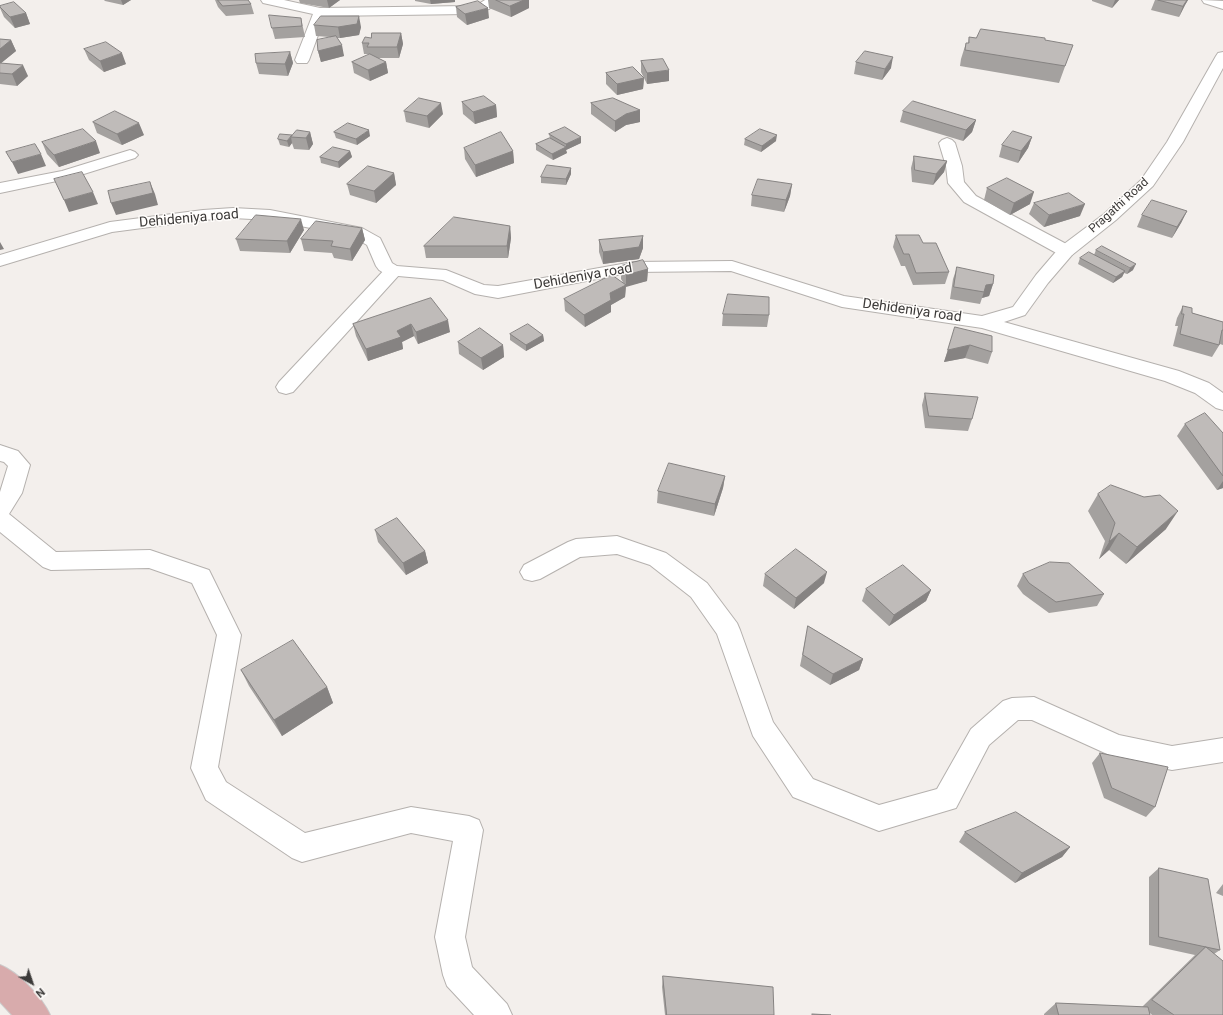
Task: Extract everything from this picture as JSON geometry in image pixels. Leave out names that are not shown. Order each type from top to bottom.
[{"type":"main road","points":[[0,980],[34,1015]]},
{"type":"street","points":[[267,0],[320,12],[468,10],[489,5],[492,0]]},
{"type":"street","points":[[1208,0],[1223,5]]},
{"type":"street","points":[[302,60],[320,12]]},
{"type":"street","name":"Pragathi Road","points":[[983,322],[1019,311],[1042,279],[1066,251],[1110,217],[1147,183],[1175,142],[1223,56]]},
{"type":"street","points":[[947,144],[954,166],[956,183],[970,199],[1066,251]]},
{"type":"street","points":[[0,188],[65,175],[130,155]]},
{"type":"street","name":"Dehideniya road","points":[[0,261],[110,227],[233,212],[270,215],[356,232],[374,242],[385,266],[393,271],[446,275],[481,290],[498,292],[632,267],[732,266],[842,301],[983,322],[1172,376],[1202,388],[1223,403]]},
{"type":"street","points":[[286,387],[393,271]]},
{"type":"street","points":[[0,453],[11,456],[19,465],[11,493],[0,509]]},
{"type":"street","points":[[0,519],[52,561],[150,559],[201,577],[229,634],[204,768],[216,791],[302,848],[411,820],[469,830],[450,937],[458,975],[496,1015]]},
{"type":"street","points":[[532,572],[576,548],[617,545],[658,559],[699,590],[728,630],[762,728],[803,788],[879,818],[946,800],[980,737],[1012,709],[1034,708],[1116,746],[1172,758],[1223,750]]},
{"type":"building","points":[[218,0],[248,0],[251,4],[223,6]]},
{"type":"building","points":[[496,0],[524,0],[510,6]]},
{"type":"building","points":[[1158,0],[1187,0],[1183,6]]},
{"type":"building","points":[[478,1],[488,8],[465,14],[456,7]]},
{"type":"building","points":[[14,2],[26,13],[10,17],[0,7]]},
{"type":"building","points":[[269,15],[301,18],[302,26],[272,28]]},
{"type":"building","points":[[321,16],[359,16],[357,24],[338,27],[314,25]]},
{"type":"building","points":[[981,29],[1045,38],[1045,40],[1073,45],[1065,66],[965,50],[966,43],[969,43],[969,37],[976,38]]},
{"type":"building","points":[[372,33],[401,33],[397,47],[367,47],[369,43],[362,43],[365,37],[371,38]]},
{"type":"building","points":[[336,36],[342,45],[318,51],[317,40]]},
{"type":"building","points":[[0,39],[11,40],[0,49]]},
{"type":"building","points":[[106,42],[122,53],[100,61],[84,49]]},
{"type":"building","points":[[865,51],[893,57],[885,69],[856,62]]},
{"type":"building","points":[[290,52],[285,64],[256,63],[255,54]]},
{"type":"building","points":[[370,54],[386,62],[368,70],[352,62]]},
{"type":"building","points":[[663,59],[669,70],[647,73],[641,61]]},
{"type":"building","points":[[0,63],[23,65],[12,74],[0,73]]},
{"type":"building","points":[[633,67],[644,78],[617,84],[606,73]]},
{"type":"building","points":[[484,96],[496,105],[473,112],[462,102]]},
{"type":"building","points":[[419,98],[441,103],[427,116],[404,111]]},
{"type":"building","points":[[613,98],[640,110],[626,114],[615,121],[591,103]]},
{"type":"building","points":[[913,101],[976,120],[966,130],[903,111]]},
{"type":"building","points":[[115,111],[139,123],[117,134],[93,122]]},
{"type":"building","points":[[348,123],[369,130],[356,139],[334,132]]},
{"type":"building","points":[[565,127],[581,137],[566,144],[549,134]]},
{"type":"building","points":[[83,129],[96,141],[54,155],[42,142]]},
{"type":"building","points":[[760,129],[777,135],[762,146],[745,139]]},
{"type":"building","points":[[297,130],[310,132],[306,138],[291,137]]},
{"type":"building","points":[[1013,131],[1032,137],[1021,151],[1002,145]]},
{"type":"building","points":[[501,132],[513,151],[475,165],[464,148]]},
{"type":"building","points":[[280,134],[292,135],[287,141],[278,139]]},
{"type":"building","points":[[550,138],[566,147],[552,154],[536,144]]},
{"type":"building","points":[[35,144],[41,154],[12,162],[6,152]]},
{"type":"building","points":[[333,147],[350,151],[338,162],[320,157]]},
{"type":"building","points":[[914,156],[947,161],[936,174],[915,170]]},
{"type":"building","points":[[547,165],[571,168],[566,179],[541,177]]},
{"type":"building","points":[[368,166],[394,173],[374,191],[347,184]]},
{"type":"building","points":[[82,172],[93,192],[64,200],[54,179]]},
{"type":"building","points":[[1007,178],[1034,192],[1014,203],[987,188]]},
{"type":"building","points":[[758,179],[792,184],[786,200],[752,195]]},
{"type":"building","points":[[150,182],[153,193],[111,203],[108,191]]},
{"type":"building","points":[[1069,193],[1085,204],[1049,215],[1034,203]]},
{"type":"building","points":[[1152,200],[1187,211],[1177,227],[1142,215]]},
{"type":"building","points":[[256,215],[301,219],[287,241],[236,239]]},
{"type":"building","points":[[454,217],[510,226],[507,246],[424,246]]},
{"type":"building","points":[[316,221],[362,228],[350,249],[331,246],[333,241],[301,239]]},
{"type":"building","points":[[896,235],[919,235],[923,243],[936,243],[949,272],[916,273],[909,254],[904,254]]},
{"type":"building","points":[[643,236],[639,247],[603,252],[599,240]]},
{"type":"building","points":[[1102,246],[1136,264],[1130,268],[1096,250]]},
{"type":"building","points":[[1089,252],[1125,271],[1116,277],[1080,258]]},
{"type":"building","points":[[643,260],[648,269],[626,275],[621,266]]},
{"type":"building","points":[[957,267],[994,275],[993,284],[986,285],[984,292],[954,287]]},
{"type":"building","points":[[612,275],[626,285],[610,293],[611,300],[584,315],[564,299]]},
{"type":"building","points":[[728,294],[769,297],[769,315],[723,314]]},
{"type":"building","points":[[431,298],[448,320],[416,332],[411,324],[397,331],[401,337],[366,349],[353,324]]},
{"type":"building","points":[[1183,306],[1192,308],[1192,313],[1223,322],[1223,330],[1219,345],[1180,334],[1184,314],[1182,314]]},
{"type":"building","points":[[528,324],[543,335],[526,345],[510,334]]},
{"type":"building","points":[[955,327],[992,336],[992,352],[970,345],[948,350]]},
{"type":"building","points":[[480,328],[503,345],[481,358],[458,342]]},
{"type":"building","points":[[925,393],[978,397],[972,419],[929,416]]},
{"type":"building","points":[[1205,413],[1223,433],[1223,476],[1185,424]]},
{"type":"building","points":[[669,463],[725,476],[715,504],[658,491]]},
{"type":"building","points":[[1111,485],[1144,497],[1160,495],[1178,511],[1137,547],[1119,533],[1109,542],[1115,523],[1098,494]]},
{"type":"building","points":[[397,518],[425,551],[403,563],[375,530]]},
{"type":"building","points":[[796,549],[827,572],[796,598],[765,574]]},
{"type":"building","points":[[1050,562],[1069,563],[1104,594],[1056,602],[1029,583],[1023,574]]},
{"type":"building","points":[[903,565],[931,590],[894,615],[866,589]]},
{"type":"building","points":[[808,626],[863,659],[833,674],[803,655]]},
{"type":"building","points":[[293,640],[327,687],[274,720],[241,670]]},
{"type":"building","points":[[1100,753],[1168,767],[1155,807],[1112,788]]},
{"type":"building","points":[[1016,812],[1070,847],[1022,873],[965,832]]},
{"type":"building","points":[[1159,868],[1208,879],[1220,950],[1159,937]]},
{"type":"building","points":[[1206,947],[1223,961],[1223,1015],[1174,1015],[1152,1000]]},
{"type":"building","points":[[663,976],[773,987],[774,1015],[667,1015]]},
{"type":"building","points":[[1056,1003],[1148,1007],[1150,1015],[1059,1015]]}]
